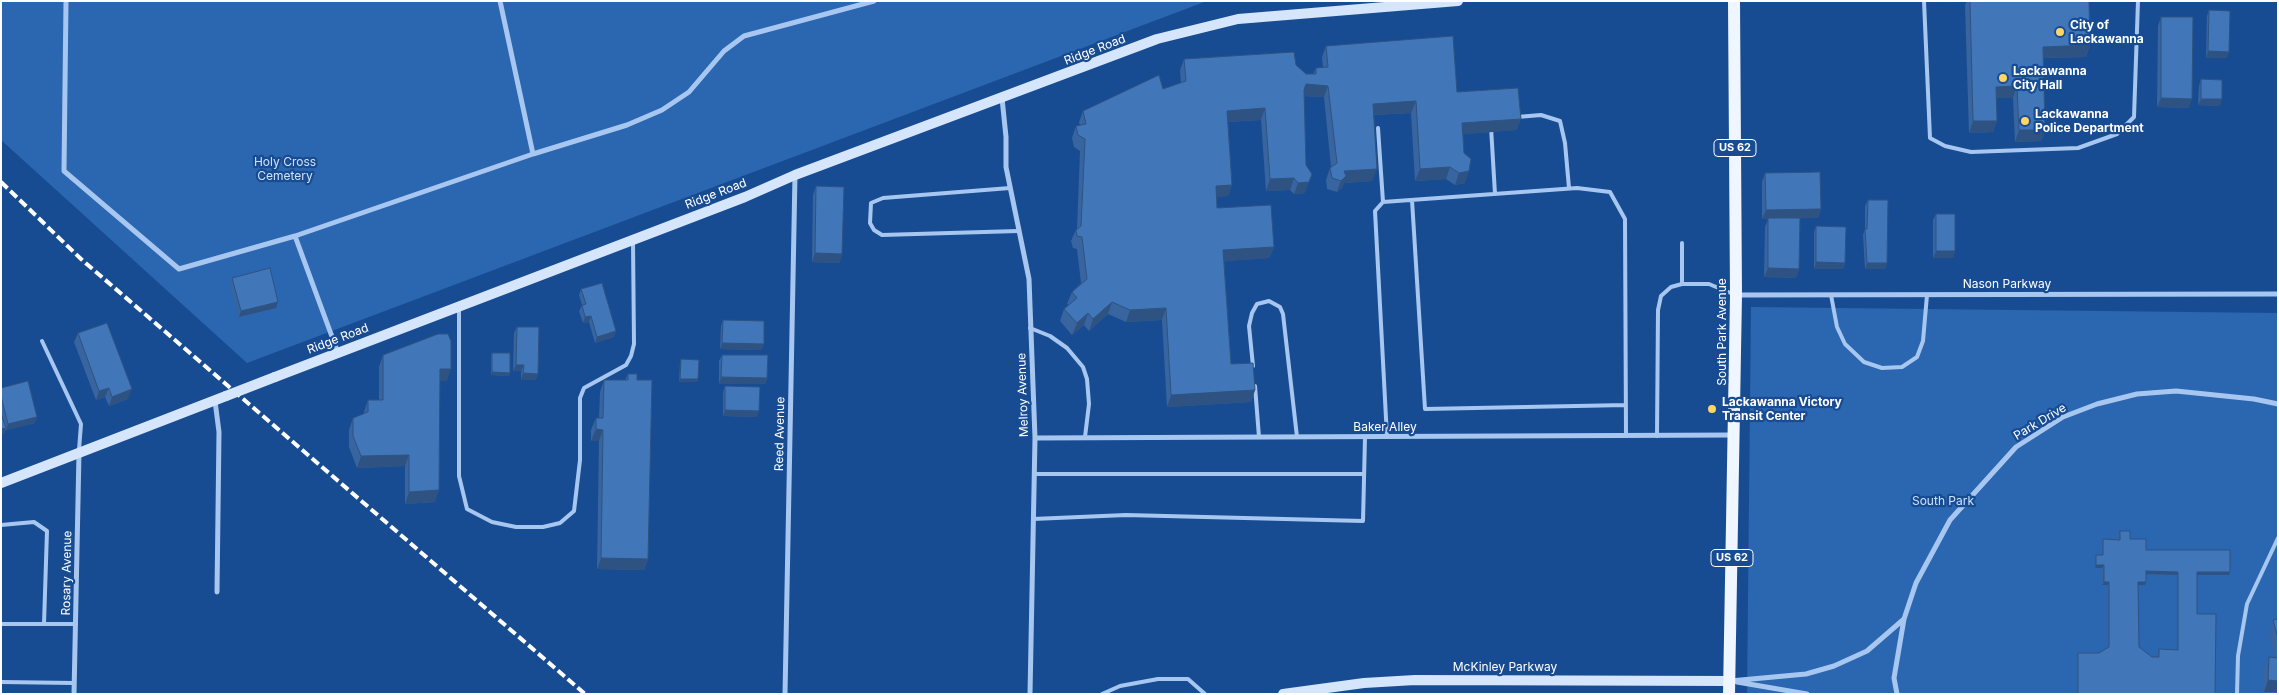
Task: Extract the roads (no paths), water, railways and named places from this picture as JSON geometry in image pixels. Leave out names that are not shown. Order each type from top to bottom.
[{"type":"main road","name":"Ridge Road","points":[[1,483],[745,197],[795,175],[1002,97],[1038,86],[1157,39],[1238,20],[1458,1]]},
{"type":"main road","name":"South Park Avenue","points":[[1729,687],[1735,435],[1734,1]]},
{"type":"main road","name":"McKinley Parkway","points":[[1283,694],[1356,684],[1415,680],[1729,687]]},
{"type":"street","points":[[66,1],[64,171],[179,269],[294,236],[533,154],[627,125],[662,110],[689,92],[724,50],[744,36],[874,1]]},
{"type":"street","points":[[500,1],[533,154]]},
{"type":"street","name":"Melroy Avenue","points":[[1002,97],[1006,137],[1006,166],[1029,279],[1034,438],[1030,694]]},
{"type":"street","name":"Reed Avenue","points":[[785,694],[795,175]]},
{"type":"street","points":[[294,236],[338,353]]},
{"type":"street","name":"Nason Parkway","points":[[1736,295],[2278,294]]},
{"type":"street","name":"Park Drive","points":[[1897,694],[1894,678],[1904,619],[1916,583],[1950,520],[2016,447],[2063,417],[2096,404],[2137,394],[2176,391],[2254,399],[2278,404]]},
{"type":"street","points":[[215,401],[219,432],[217,592]]},
{"type":"street","name":"Baker Alley","points":[[1034,438],[1735,435]]},
{"type":"street","name":"Rosary Avenue","points":[[74,694],[79,453]]},
{"type":"street","points":[[1729,687],[1806,674],[1834,666],[1867,651],[1904,619]]},
{"type":"street","points":[[1729,687],[1807,694]]},
{"type":"lane","points":[[1924,1],[1930,138],[1945,146],[1971,152],[2078,148],[2117,134],[2134,118],[2138,1]]},
{"type":"lane","points":[[1513,117],[1541,115],[1560,120],[1565,143],[1569,188]]},
{"type":"lane","points":[[1494,118],[1491,126],[1495,194]]},
{"type":"lane","points":[[1378,128],[1382,202],[1375,211],[1387,437]]},
{"type":"lane","points":[[1010,188],[883,198],[871,203],[870,223],[874,230],[882,235],[1018,231]]},
{"type":"lane","points":[[1382,202],[1569,188],[1610,192],[1625,219],[1626,436]]},
{"type":"lane","points":[[1412,200],[1425,409],[1626,405]]},
{"type":"lane","points":[[459,307],[459,476],[467,509],[492,522],[516,527],[543,527],[560,523],[574,512],[580,460],[580,398],[584,388],[626,365],[631,356],[634,344],[633,240]]},
{"type":"lane","points":[[1682,243],[1682,284]]},
{"type":"lane","points":[[1657,436],[1658,310],[1661,296],[1671,287],[1682,284],[1709,284],[1736,295]]},
{"type":"lane","points":[[1831,295],[1837,327],[1845,344],[1864,362],[1882,368],[1902,366],[1917,357],[1923,341],[1927,295]]},
{"type":"lane","points":[[1253,372],[1249,326],[1252,313],[1257,304],[1269,301],[1280,307],[1284,314],[1297,437]]},
{"type":"lane","points":[[1030,328],[1050,336],[1067,348],[1083,367],[1087,379],[1088,404],[1085,438]]},
{"type":"lane","points":[[42,341],[81,424],[79,453]]},
{"type":"lane","points":[[1254,382],[1259,437]]},
{"type":"lane","points":[[1033,519],[1126,514],[1363,521],[1365,437]]},
{"type":"lane","points":[[1034,474],[1176,472],[1364,474]]},
{"type":"lane","points":[[1,525],[34,522],[47,531],[44,624]]},
{"type":"lane","points":[[2237,694],[2238,656],[2247,604],[2278,538]]},
{"type":"lane","points":[[1,624],[76,624]]},
{"type":"lane","points":[[1102,694],[1120,686],[1158,679],[1188,679],[1205,694]]},
{"type":"lane","points":[[1,682],[74,683]]},
{"type":"railway","points":[[1,182],[81,259],[585,694]]},
{"type":"place","name":"City of Lackawanna","points":[[2060,32]]},
{"type":"place","name":"Lackawanna City Hall","points":[[2003,78]]},
{"type":"place","name":"Lackawanna Police Department","points":[[2025,121]]},
{"type":"place","name":"Lackawanna Victory Transit Center","points":[[1712,409]]},
{"type":"park label","name":"Holy Cross Cemetery","points":[[285,169]]},
{"type":"park label","name":"South Park","points":[[1943,501]]}]
